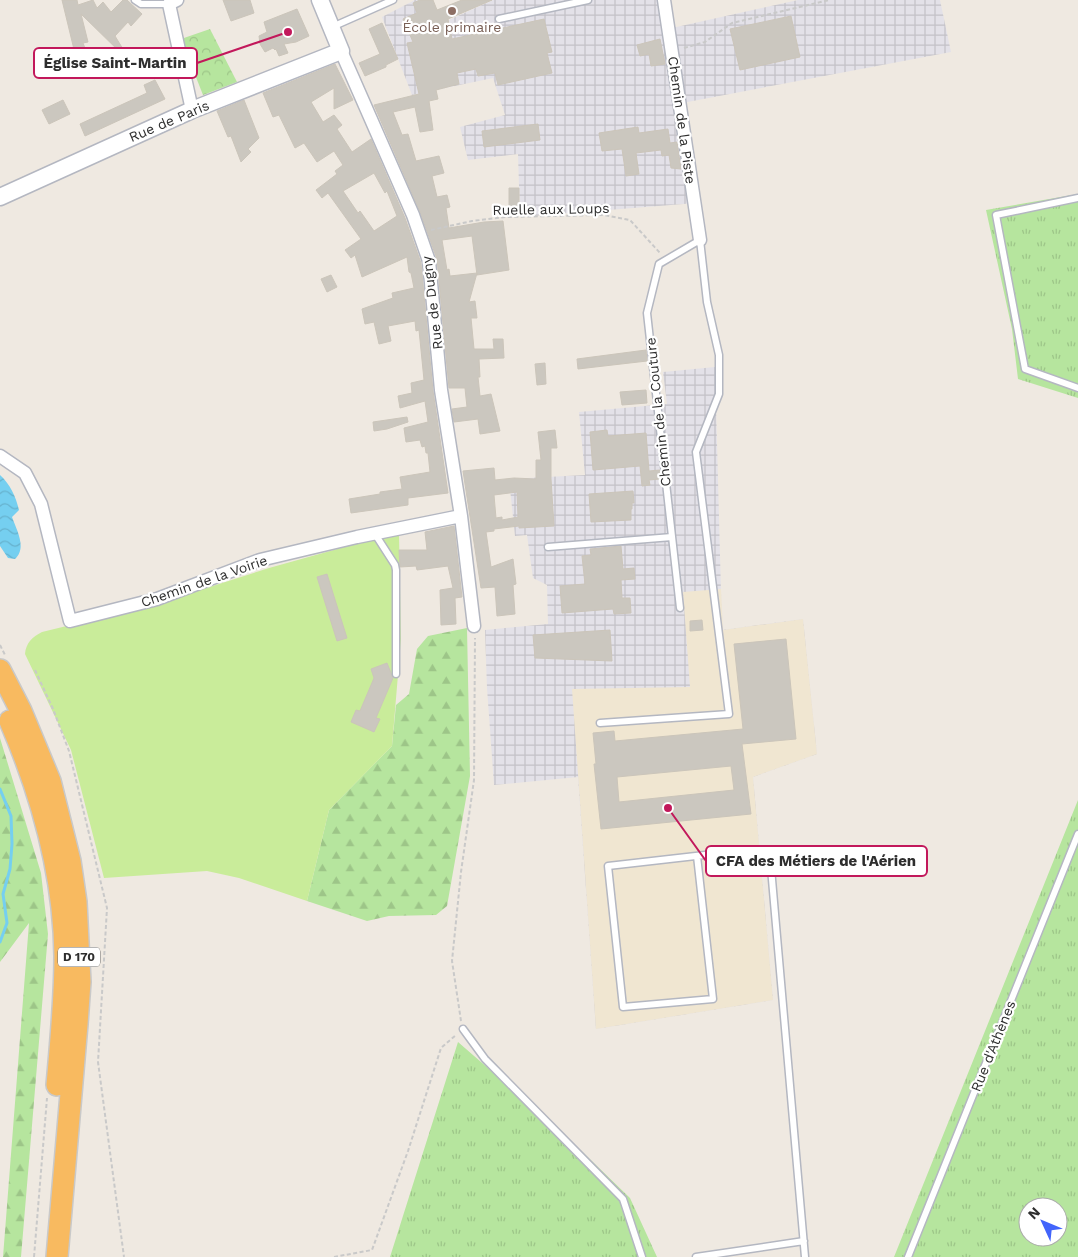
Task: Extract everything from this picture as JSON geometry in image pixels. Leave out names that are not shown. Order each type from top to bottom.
[{"type":"highway","name":"D 170","points":[[0,670],[21,711],[50,781],[70,861],[76,902],[80,973],[57,1257]]},
{"type":"highway","name":"D 170","points":[[0,701],[32,776],[45,818],[56,868],[63,918],[64,981],[43,1257]]},
{"type":"street","name":"Rue de Dugny","points":[[320,0],[392,164],[430,261],[441,390],[474,626]]},
{"type":"street","name":"Chemin de la Piste","points":[[664,0],[700,240]]},
{"type":"street","points":[[173,2],[192,110]]},
{"type":"street","name":"Rue de Paris","points":[[0,197],[192,110],[341,51]]},
{"type":"street","name":"Chemin de la Voirie","points":[[0,456],[26,474],[41,504],[70,621],[157,599],[260,560],[374,533],[460,516]]},
{"type":"lane","points":[[135,0],[141,4],[173,2]]},
{"type":"lane","points":[[331,27],[393,0]]},
{"type":"lane","points":[[499,19],[588,0]]},
{"type":"lane","points":[[1078,198],[996,215],[1025,369],[1078,388]]},
{"type":"lane","points":[[600,723],[729,714],[696,452],[719,394],[719,355],[707,302],[700,240]]},
{"type":"lane","name":"Chemin de la Couture","points":[[680,608],[647,313],[659,264],[700,240]]},
{"type":"lane","points":[[374,533],[395,565],[396,570],[396,674]]},
{"type":"lane","points":[[548,547],[672,537]]},
{"type":"lane","name":"Rue d'Athènes","points":[[908,1257],[1078,834]]},
{"type":"lane","points":[[698,856],[714,999],[623,1007],[608,866],[722,853],[771,868],[805,1257]]},
{"type":"lane","points":[[463,1029],[484,1059],[623,1199],[642,1257]]},
{"type":"lane","points":[[696,1257],[804,1241]]},
{"type":"path","points":[[672,52],[705,42],[732,23],[829,0]]},
{"type":"path","name":"Ruelle aux Loups","points":[[420,234],[472,221],[506,217],[604,215],[630,220],[650,244],[667,260]]},
{"type":"path","points":[[334,1257],[372,1250],[408,1151],[441,1048],[463,1029],[459,1016],[452,961],[461,872],[474,780],[476,708],[474,626]]},
{"type":"path","points":[[34,1257],[48,1093]]},
{"type":"shaded area","points":[[415,0],[432,0],[442,23],[493,0],[657,0],[663,30],[798,0],[940,0],[951,52],[677,104],[696,203],[520,217],[518,154],[468,160],[460,127],[505,115],[493,78],[412,95],[382,17]]},
{"type":"shaded area","points":[[715,367],[722,630],[803,619],[817,754],[753,777],[773,1000],[596,1029],[578,777],[494,785],[485,630],[548,624],[547,585],[533,578],[527,535],[515,536],[509,479],[585,475],[579,412],[667,404],[663,372]]},
{"type":"shaded area","points":[[721,589],[723,630],[803,619],[817,754],[753,777],[773,1000],[596,1029],[572,689],[690,687],[683,592]]},
{"type":"green space","points":[[210,29],[237,82],[203,95],[181,39]]},
{"type":"green space","points":[[1078,194],[1078,398],[1018,379],[1012,329],[986,210]]},
{"type":"green space","points":[[399,534],[401,639],[392,746],[329,810],[307,901],[239,878],[207,871],[104,878],[71,750],[25,654],[30,641],[42,632],[153,605],[269,568]]},
{"type":"green space","points":[[467,628],[470,776],[447,906],[436,915],[389,916],[367,921],[307,901],[329,810],[392,746],[396,705],[409,694],[417,649],[428,636]]},
{"type":"green space","points":[[0,738],[41,873],[48,934],[21,1257],[3,1257],[29,923],[0,962]]},
{"type":"green space","points":[[1078,800],[1078,1257],[894,1257]]},
{"type":"green space","points":[[458,1042],[567,1137],[630,1198],[657,1257],[390,1257]]},
{"type":"water","points":[[0,475],[12,491],[19,510],[12,517],[21,545],[19,555],[15,559],[8,558],[0,546]]},
{"type":"building","points":[[62,0],[77,0],[78,5],[93,0],[97,8],[103,2],[111,12],[123,0],[127,0],[142,14],[131,26],[128,22],[115,36],[126,54],[124,56],[81,14],[88,42],[83,43],[89,59],[78,66]]},
{"type":"building","points":[[223,0],[250,0],[254,13],[231,21]]},
{"type":"building","points":[[420,0],[433,0],[437,10],[462,0],[492,0],[448,19],[452,39],[544,19],[552,52],[547,53],[552,73],[498,85],[495,73],[478,76],[476,69],[457,73],[459,84],[436,90],[438,99],[429,101],[433,130],[420,132],[415,107],[393,112],[402,135],[408,134],[416,161],[439,156],[444,173],[432,176],[437,197],[447,195],[450,207],[446,208],[449,228],[503,221],[509,270],[477,274],[469,302],[475,301],[477,318],[471,318],[474,349],[494,349],[493,339],[503,339],[504,358],[479,359],[480,377],[478,377],[480,396],[491,394],[500,431],[480,434],[478,419],[454,422],[452,409],[467,407],[465,388],[449,388],[437,259],[420,212],[374,105],[419,94],[407,43],[413,42],[403,19],[417,13],[413,3]],"holes":[[[472,236],[477,273],[450,276],[449,269],[447,270],[442,240]]]},
{"type":"building","points":[[297,9],[309,36],[296,42],[284,44],[288,53],[279,56],[276,49],[273,48],[265,52],[260,44],[259,36],[267,32],[264,22]]},
{"type":"building","points":[[791,16],[800,57],[740,70],[730,29]]},
{"type":"building","points":[[382,23],[398,59],[386,65],[386,67],[365,76],[359,63],[380,54],[369,29]]},
{"type":"building","points":[[660,39],[665,64],[651,66],[649,54],[640,56],[637,45]]},
{"type":"building","points":[[335,64],[353,100],[334,109],[334,88],[311,102],[323,122],[334,115],[342,125],[337,129],[352,152],[371,139],[405,218],[421,263],[433,391],[448,493],[408,498],[408,505],[351,513],[349,499],[402,489],[400,477],[430,472],[428,453],[426,453],[425,446],[422,447],[420,440],[406,442],[404,428],[428,422],[425,401],[400,408],[398,396],[412,393],[411,383],[424,380],[419,330],[416,331],[415,321],[388,326],[391,341],[379,344],[374,322],[365,324],[362,309],[393,298],[392,293],[414,288],[411,273],[409,272],[407,257],[362,277],[355,255],[351,258],[345,250],[361,239],[328,193],[322,198],[316,190],[337,174],[335,171],[343,165],[334,151],[317,162],[304,143],[295,148],[279,115],[273,117],[263,93]],"holes":[[[374,173],[385,193],[387,191],[397,216],[374,231],[360,211],[358,213],[343,191]]]},
{"type":"building","points":[[155,80],[165,99],[85,136],[80,124],[147,93],[144,85]]},
{"type":"building","points":[[63,100],[70,114],[49,124],[42,110]]},
{"type":"building","points":[[244,100],[259,138],[248,149],[251,152],[241,162],[231,136],[228,137],[217,111]]},
{"type":"building","points":[[538,124],[540,140],[484,147],[482,131]]},
{"type":"building","points":[[638,127],[639,133],[668,129],[670,143],[677,142],[681,169],[671,168],[669,155],[662,156],[661,150],[636,153],[639,174],[626,176],[622,149],[602,151],[599,133]]},
{"type":"building","points":[[509,188],[519,188],[519,213],[509,213]]},
{"type":"building","points":[[331,275],[337,287],[327,292],[321,279]]},
{"type":"building","points":[[646,350],[647,361],[578,369],[577,359]]},
{"type":"building","points":[[545,363],[546,384],[537,385],[535,364]]},
{"type":"building","points":[[646,390],[647,403],[622,405],[620,392]]},
{"type":"building","points":[[407,417],[408,422],[374,431],[373,422]]},
{"type":"building","points":[[555,430],[557,448],[551,448],[554,526],[519,528],[519,526],[494,529],[494,531],[486,532],[491,567],[513,559],[516,584],[513,585],[515,614],[497,616],[495,587],[481,588],[463,471],[494,468],[495,480],[514,478],[536,479],[536,460],[541,460],[538,432]],"holes":[[[517,492],[518,517],[502,520],[502,517],[496,518],[494,495]]]},
{"type":"building","points":[[607,430],[608,436],[646,433],[649,471],[660,470],[660,479],[649,480],[650,485],[642,486],[640,466],[593,470],[590,432]]},
{"type":"building","points":[[633,491],[634,503],[632,503],[631,520],[591,522],[589,494]]},
{"type":"building","points":[[454,526],[462,597],[455,598],[456,624],[441,625],[440,590],[453,588],[448,566],[417,570],[416,566],[400,567],[399,550],[427,550],[425,532]]},
{"type":"building","points":[[621,546],[623,569],[634,568],[635,579],[621,580],[622,598],[630,598],[631,613],[614,614],[613,609],[562,613],[560,586],[585,584],[582,556],[591,555],[590,549]]},
{"type":"building","points":[[327,574],[347,638],[337,641],[317,577]]},
{"type":"building","points":[[702,620],[703,630],[690,631],[690,621]]},
{"type":"building","points":[[610,630],[612,661],[535,658],[533,635]]},
{"type":"building","points":[[786,639],[796,739],[742,744],[751,814],[601,829],[594,764],[596,764],[593,733],[614,731],[615,741],[743,729],[734,644]],"holes":[[[731,766],[734,790],[619,802],[617,777]]]},
{"type":"building","points":[[387,663],[393,678],[376,718],[380,719],[374,732],[351,722],[356,710],[360,711],[374,678],[371,669]]},
{"type":"waterway","points":[[0,789],[11,816],[12,844],[10,869],[3,894],[7,923],[0,942]]},
{"type":"place","name":"École primaire","points":[[452,11]]},
{"type":"place","name":"Église Saint-Martin","points":[[288,32]]},
{"type":"place","name":"CFA des Métiers de l'Aérien","points":[[668,808]]}]
